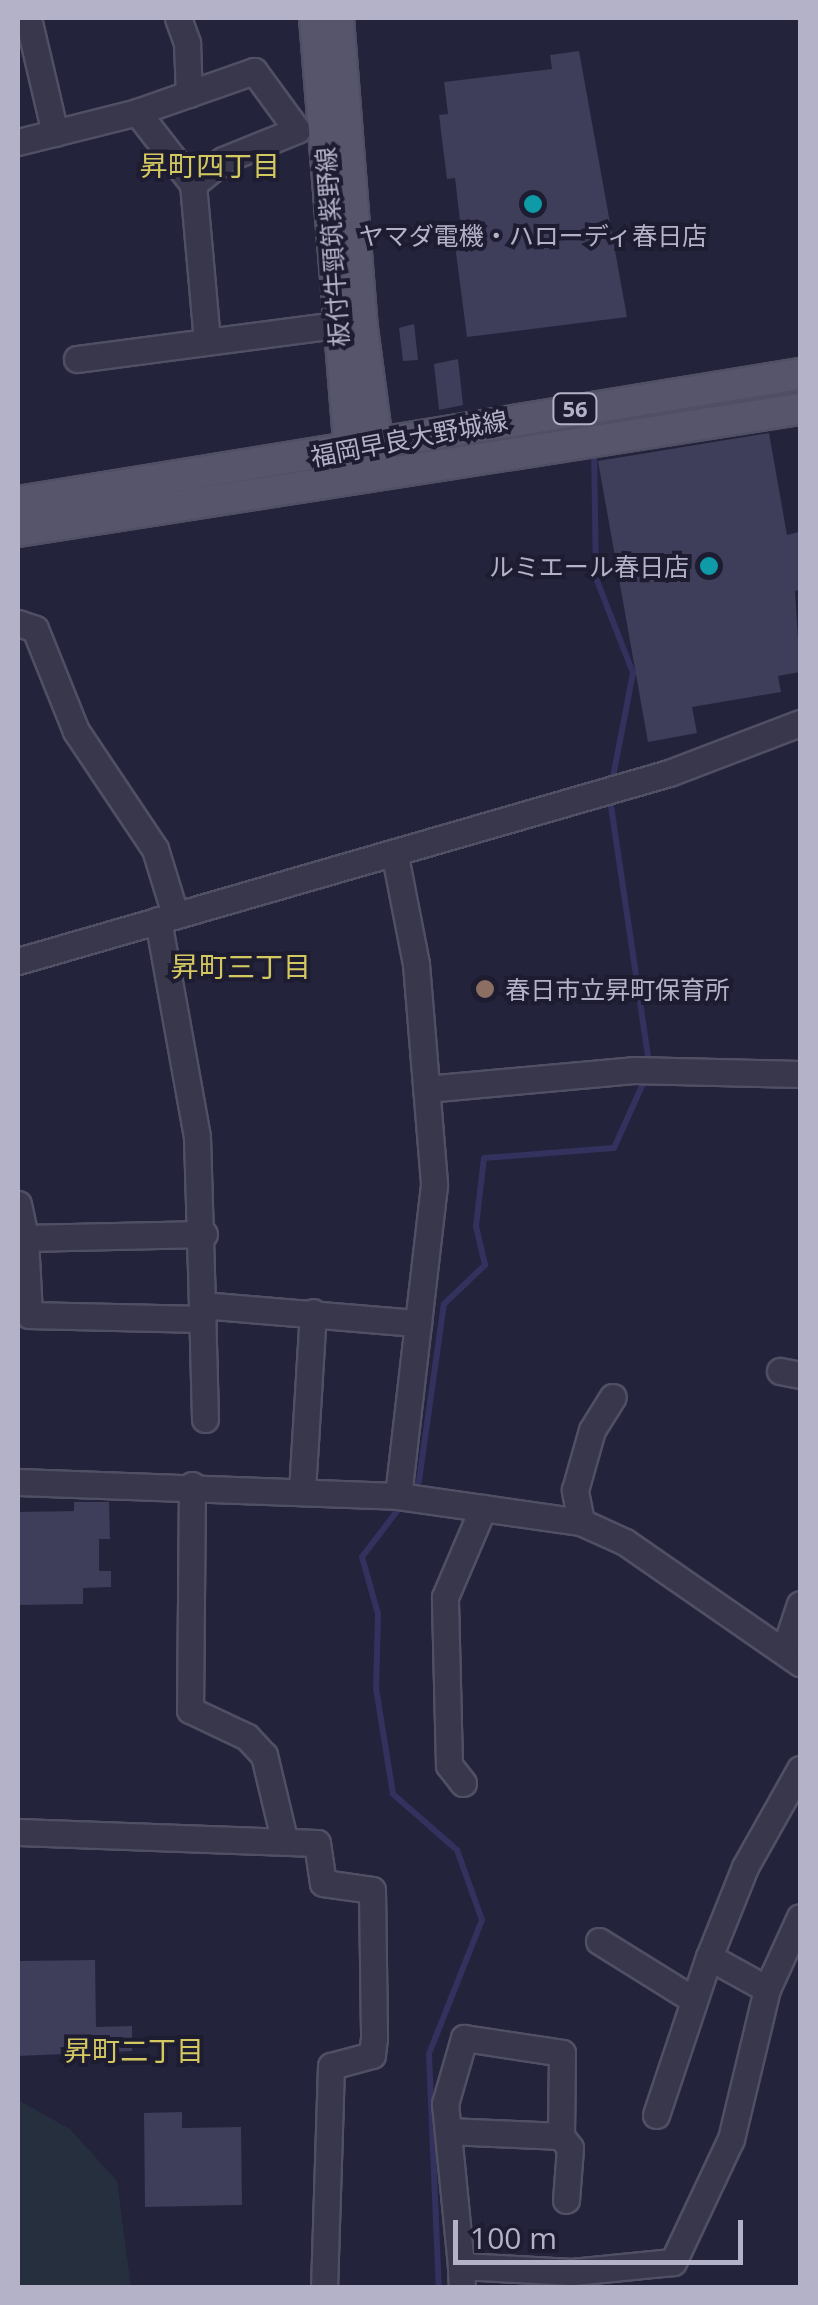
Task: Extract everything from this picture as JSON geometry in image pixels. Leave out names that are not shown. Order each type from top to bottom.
[{"type":"main road","name":"板付牛頸筑紫野線","points":[[315,18],[336,325],[359,455],[382,472]]},
{"type":"main road","name":"板付牛頸筑紫野線","points":[[338,18],[359,455]]},
{"type":"main road","name":"福岡早良大野城線","points":[[18,531],[359,455],[800,374]]},
{"type":"main road","name":"福岡早良大野城線","points":[[382,472],[800,409]]},
{"type":"main road","name":"福岡早良大野城線","points":[[18,502],[359,455]]},
{"type":"street","points":[[28,18],[54,132]]},
{"type":"street","points":[[178,18],[187,43],[189,94]]},
{"type":"street","points":[[18,142],[137,112],[254,71],[297,130],[222,160],[193,184]]},
{"type":"street","points":[[137,112],[193,184],[207,340]]},
{"type":"street","points":[[77,359],[336,325]]},
{"type":"street","points":[[18,624],[35,630],[76,731],[154,849],[197,1137],[204,1234],[205,1418]]},
{"type":"street","points":[[18,961],[395,856],[670,774],[800,723]]},
{"type":"street","points":[[395,856],[416,964],[434,1185],[398,1496]]},
{"type":"street","points":[[426,1089],[632,1070],[800,1074]]},
{"type":"street","points":[[18,1204],[25,1238],[28,1316],[313,1312],[418,1323]]},
{"type":"street","points":[[25,1238],[204,1234]]},
{"type":"street","points":[[302,1491],[313,1312]]},
{"type":"street","points":[[581,1522],[575,1490],[592,1430],[614,1397]]},
{"type":"street","points":[[18,1482],[192,1485],[398,1496],[581,1522],[625,1542],[793,1656],[800,1604]]},
{"type":"street","points":[[192,1485],[190,1710],[246,1737],[264,1755],[284,1839]]},
{"type":"street","points":[[463,1783],[450,1765],[445,1598],[483,1508]]},
{"type":"street","points":[[656,2115],[709,1956],[746,1868],[800,1768]]},
{"type":"street","points":[[18,1832],[317,1843],[322,1884],[372,1890],[372,2055],[331,2066],[324,2288]]},
{"type":"street","points":[[566,2200],[570,2148],[561,2136],[562,2053],[489,2037],[464,2038],[445,2104],[462,2277],[673,2262],[731,2139],[767,1989],[800,1917]]},
{"type":"street","points":[[599,1941],[692,2000]]},
{"type":"street","points":[[709,1956],[767,1989]]},
{"type":"street","points":[[448,2131],[561,2136]]},
{"type":"shaded area","points":[[18,2100],[70,2129],[117,2181],[131,2287],[18,2287]]},
{"type":"building","name":"ヤマダ電機・ハローディ春日店","points":[[579,51],[627,317],[467,337],[453,230],[461,229],[455,178],[447,179],[439,115],[448,114],[444,82],[552,69],[550,55]]},
{"type":"building","points":[[414,324],[418,360],[403,361],[399,328]]},
{"type":"building","points":[[458,359],[463,405],[439,410],[434,364]]},
{"type":"building","name":"ルミエール春日店","points":[[769,433],[787,535],[799,532],[800,590],[795,591],[800,672],[778,676],[781,692],[692,707],[697,733],[648,742],[598,461]]},
{"type":"building","points":[[74,1502],[109,1502],[110,1539],[99,1539],[99,1571],[111,1571],[111,1587],[83,1588],[83,1604],[18,1605],[18,1512],[74,1511]]},
{"type":"building","points":[[95,1960],[96,2027],[132,2026],[132,2051],[18,2056],[18,1961]]},
{"type":"building","points":[[182,2112],[182,2128],[241,2127],[242,2205],[145,2207],[144,2113]]},
{"type":"waterway","points":[[594,449],[596,578],[633,673],[612,782]]},
{"type":"waterway","points":[[610,799],[649,1062]]},
{"type":"waterway","points":[[411,1492],[419,1481],[444,1304],[485,1265],[476,1226],[484,1158],[614,1148],[645,1079]]},
{"type":"waterway","points":[[404,1502],[362,1557],[378,1614],[376,1688],[393,1794],[457,1850],[482,1920],[429,2054],[439,2288]]},
{"type":"place","name":"ヤマダ電機・ハローディ春日店","points":[[533,204]]},
{"type":"place","name":"ルミエール春日店","points":[[709,566]]},
{"type":"place","name":"春日市立昇町保育所","points":[[485,989]]},
{"type":"district","name":"昇町四丁目","points":[[210,165]]},
{"type":"district","name":"昇町三丁目","points":[[241,966]]},
{"type":"district","name":"昇町二丁目","points":[[134,2050]]}]
